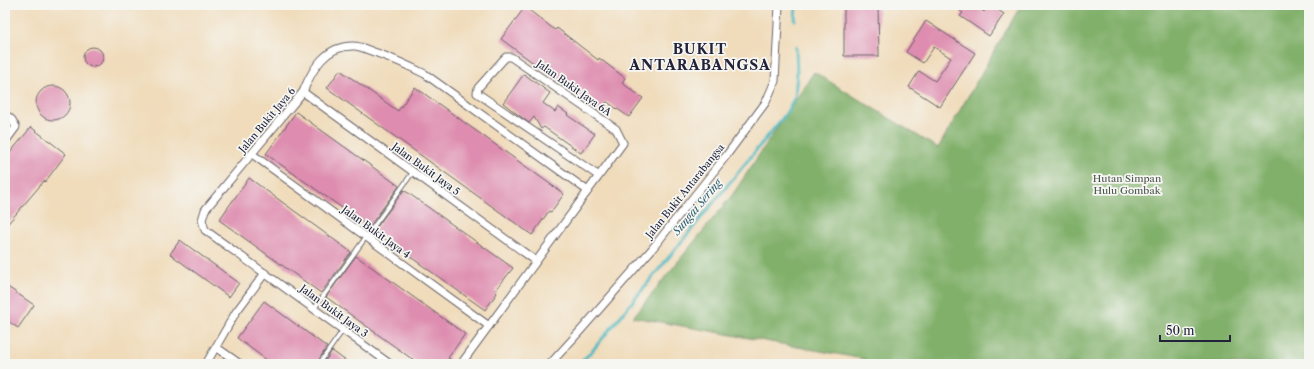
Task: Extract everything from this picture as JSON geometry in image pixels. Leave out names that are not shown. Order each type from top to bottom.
[{"type":"street","name":"Jalan Bukit Antarabangsa","points":[[550,364],[582,330],[652,249],[726,156],[766,102],[774,81],[779,5]]},
{"type":"street","name":"Jalan Bukit Jaya 6","points":[[265,273],[205,230],[202,220],[205,210],[304,92],[309,77],[324,56],[341,48],[355,46],[400,61],[425,74],[588,191]]},
{"type":"street","name":"Jalan Bukit Jaya 6A","points":[[506,57],[511,57],[616,129],[623,143],[599,176],[477,93],[478,88],[506,57]]},
{"type":"street","name":"Jalan Bukit Jaya 5","points":[[304,92],[536,261]]},
{"type":"street","points":[[5,114],[12,120],[16,127],[5,142]]},
{"type":"street","name":"Jalan Bukit Jaya 4","points":[[252,154],[489,326]]},
{"type":"street","points":[[462,364],[599,176]]},
{"type":"street","points":[[206,364],[236,312],[265,273]]},
{"type":"street","name":"Jalan Bukit Jaya 3","points":[[265,273],[390,364]]},
{"type":"street","points":[[216,347],[240,364]]},
{"type":"lane","points":[[314,308],[414,172]]},
{"type":"lane","points":[[319,364],[343,330]]},
{"type":"green space","name":"Hutan Simpan Hulu Gombak","points":[[1021,5],[1309,5],[1309,364],[864,364],[864,359],[633,317],[733,194],[814,72],[938,148]]},
{"type":"building","points":[[844,5],[878,5],[879,56],[844,56]]},
{"type":"building","points":[[962,5],[973,5],[984,12],[988,5],[990,5],[1004,14],[989,36],[960,16],[963,13],[959,10]]},
{"type":"building","points":[[525,7],[555,30],[557,28],[598,60],[599,58],[625,78],[622,83],[643,98],[629,117],[607,102],[600,112],[501,39]]},
{"type":"building","points":[[926,21],[975,53],[940,107],[909,87],[919,71],[935,81],[951,58],[934,47],[923,63],[906,52]]},
{"type":"building","points":[[93,47],[100,50],[103,57],[100,64],[93,67],[86,64],[83,57],[86,50]]},
{"type":"building","points":[[340,70],[398,111],[415,87],[564,194],[551,212],[549,211],[532,235],[327,88]]},
{"type":"building","points":[[524,74],[550,93],[543,103],[555,112],[558,107],[595,134],[581,153],[544,127],[541,129],[534,117],[529,123],[503,103]]},
{"type":"building","points":[[50,86],[56,86],[60,87],[67,93],[70,103],[69,110],[63,117],[56,120],[50,120],[46,119],[39,113],[36,106],[36,100],[37,96],[43,89]]},
{"type":"building","points":[[296,112],[399,186],[369,227],[266,154]]},
{"type":"building","points":[[31,127],[66,154],[45,182],[44,181],[5,227],[5,159]]},
{"type":"building","points":[[249,178],[351,252],[321,293],[219,220]]},
{"type":"building","points":[[404,190],[513,268],[495,291],[497,293],[485,310],[374,231]]},
{"type":"building","points":[[180,240],[239,283],[229,297],[170,254]]},
{"type":"building","points":[[356,256],[465,334],[448,358],[450,359],[446,364],[419,364],[326,297]]},
{"type":"building","points":[[5,285],[34,305],[18,328],[5,319]]},
{"type":"building","points":[[264,301],[327,347],[316,364],[272,364],[237,338]]},
{"type":"building","points":[[332,351],[335,353],[350,364],[323,364]]},
{"type":"waterway","name":"Sungai Sering","points":[[795,20],[796,5]]},
{"type":"waterway","name":"Sungai Sering","points":[[579,364],[593,350],[785,115],[795,97],[797,73],[796,47]]},
{"type":"district","name":"BUKIT ANTARABANGSA","points":[[700,58]]}]
